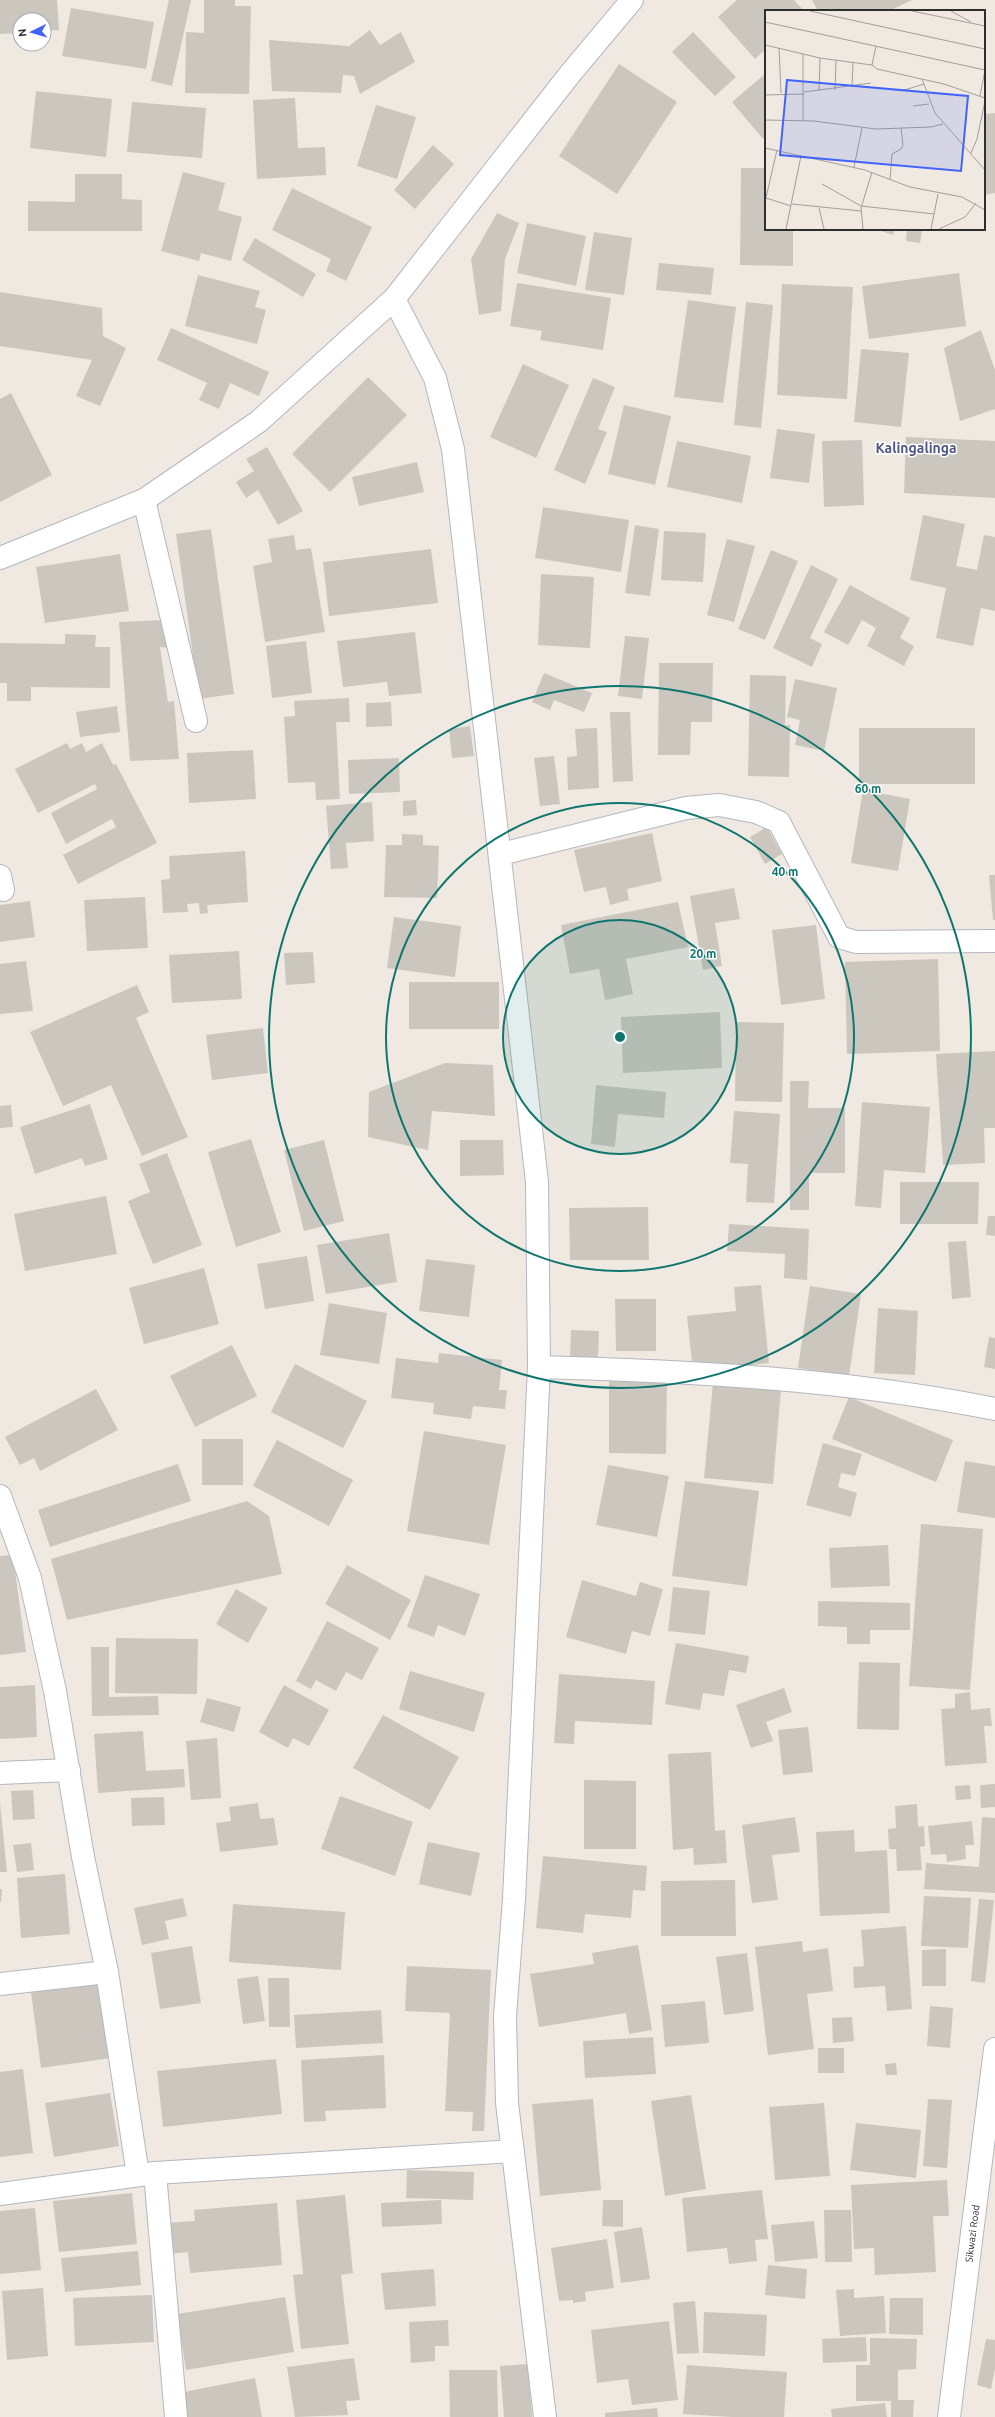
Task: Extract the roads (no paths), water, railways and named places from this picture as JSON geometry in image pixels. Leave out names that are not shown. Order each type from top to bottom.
[{"type":"street","points":[[0,558],[144,500],[258,422],[394,299],[570,74],[632,0]]},
{"type":"street","points":[[394,299],[435,378],[453,449],[501,854],[537,1182],[539,1366],[514,1900],[504,2016],[507,2103],[545,2417]]},
{"type":"street","points":[[144,500],[196,721]]},
{"type":"street","points":[[501,854],[686,808],[719,805],[756,812],[779,822],[839,937],[856,942],[995,941]]},
{"type":"street","points":[[539,1366],[658,1372],[860,1387],[926,1395],[995,1409]]},
{"type":"street","points":[[0,1496],[8,1542],[31,1584],[55,1691],[83,1857],[147,2174],[176,2417]]},
{"type":"street","points":[[0,1773],[69,1770]]},
{"type":"street","points":[[0,1984],[107,1972]]},
{"type":"street","name":"Sikwazi Road","points":[[949,2417],[989,2144],[995,2049]]},
{"type":"street","points":[[0,2194],[147,2174],[513,2151]]},
{"type":"district","name":"Kalingalinga","points":[[916,448]]}]
